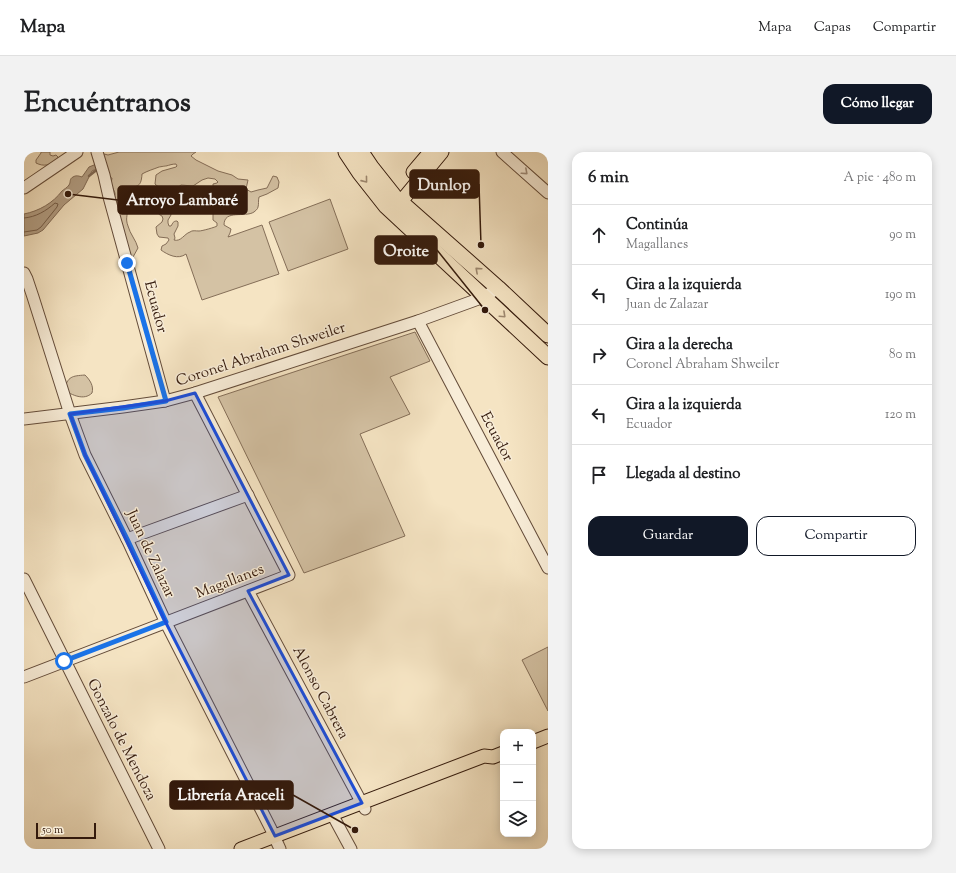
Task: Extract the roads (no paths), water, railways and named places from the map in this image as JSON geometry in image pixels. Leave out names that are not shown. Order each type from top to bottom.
[{"type":"highway","points":[[346,152],[360,174],[394,204],[498,288],[548,335]]},
{"type":"highway","points":[[361,152],[394,204],[484,297],[548,356]]},
{"type":"main road","points":[[394,204],[430,152]]},
{"type":"main road","points":[[394,204],[442,152]]},
{"type":"main road","points":[[536,741],[548,736]]},
{"type":"main road","points":[[261,849],[334,817],[488,762],[498,755]]},
{"type":"main road","points":[[241,849],[277,843]]},
{"type":"street","points":[[24,188],[77,152]]},
{"type":"street","points":[[502,152],[548,193]]},
{"type":"street","name":"Ecuador","points":[[97,154],[166,401]]},
{"type":"street","name":"Juan de Zalazar","points":[[24,273],[85,455],[166,622],[277,843]]},
{"type":"street","name":"Coronel Abraham Shweiler","points":[[24,419],[123,408],[166,401],[195,393],[418,321],[484,297],[498,288]]},
{"type":"street","name":"Ecuador","points":[[418,321],[545,552],[548,568]]},
{"type":"street","points":[[127,539],[248,494],[195,393]]},
{"type":"street","name":"Magallanes","points":[[24,677],[289,575],[248,494]]},
{"type":"street","name":"Gonzalo de Mendoza","points":[[24,580],[159,849]]},
{"type":"street","name":"Alonso Cabrera","points":[[248,591],[363,806]]},
{"type":"street","points":[[334,817],[351,849]]},
{"type":"water","points":[[101,160],[99,171],[92,171],[83,189],[64,205],[43,230],[38,233],[24,236],[24,214],[40,209],[50,203],[70,184],[74,176],[82,177],[89,167]]},
{"type":"waterway","points":[[89,176],[99,168]]},
{"type":"place","name":"Arroyo Lambaré","points":[[68,194]]},
{"type":"place","name":"Dunlop","points":[[481,245]]},
{"type":"place","name":"Oroite","points":[[485,310]]},
{"type":"place","name":"Librería Araceli","points":[[355,830]]}]
